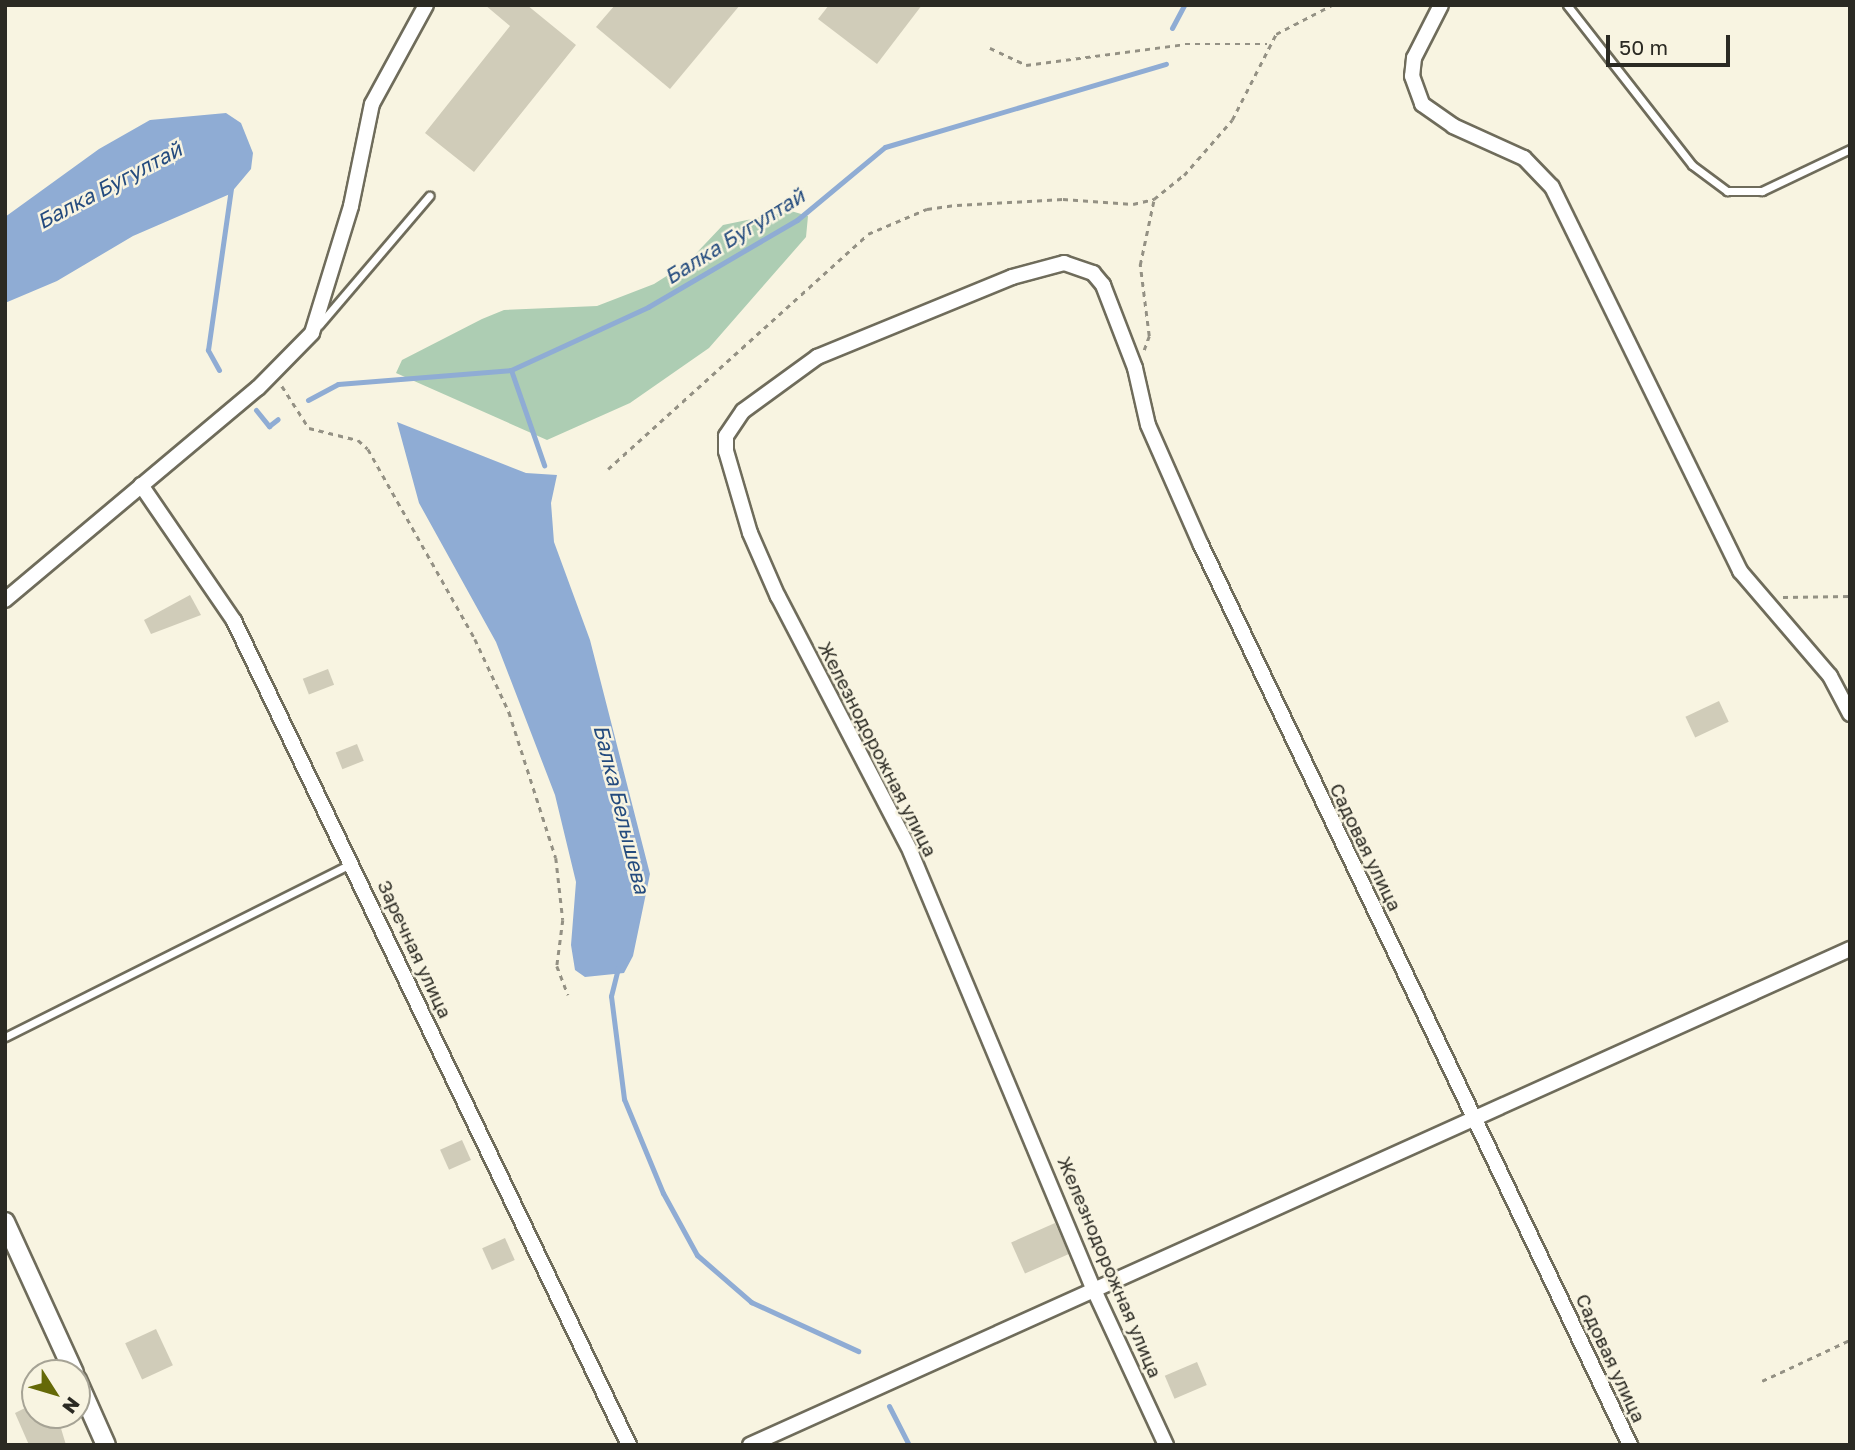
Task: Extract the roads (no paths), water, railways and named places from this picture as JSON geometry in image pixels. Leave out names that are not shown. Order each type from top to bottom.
[{"type":"street","points":[[5,600],[278,371],[312,333],[351,206],[372,104],[426,5]]},
{"type":"street","points":[[1441,5],[1414,58],[1415,91],[1434,115],[1524,158],[1552,187],[1708,513],[1755,593],[1822,666],[1850,714]]},
{"type":"street","name":"Железнодорожная улица","points":[[1078,265],[1044,265],[817,357],[743,411],[726,436],[726,451],[750,533],[778,597],[911,852],[1093,1288],[1166,1445]]},
{"type":"street","name":"Садовая улица","points":[[1078,265],[1103,285],[1135,368],[1148,425],[1201,545],[1630,1445]]},
{"type":"street","name":"Заречная улица","points":[[141,485],[234,621],[353,863],[628,1445]]},
{"type":"street","points":[[750,1445],[1474,1116],[1850,949]]},
{"type":"street","points":[[5,1222],[68,1359]]},
{"type":"street","points":[[91,1411],[106,1445]]},
{"type":"lane","points":[[1567,5],[1692,165],[1727,191],[1762,191],[1850,149]]},
{"type":"lane","points":[[312,333],[429,196]]},
{"type":"lane","points":[[5,1037],[353,863]]},
{"type":"water","points":[[226,113],[241,123],[253,153],[251,169],[230,194],[133,236],[57,281],[5,303],[5,217],[99,149],[150,120]]},
{"type":"water","points":[[397,422],[526,473],[557,475],[551,503],[554,542],[590,640],[650,874],[633,956],[624,973],[585,977],[575,970],[571,945],[576,882],[555,795],[496,642],[419,503]]},
{"type":"waterway","name":"Балка Бугултай","points":[[1172,28],[1184,5]]},
{"type":"waterway","name":"Балка Бугултай","points":[[308,400],[338,384],[511,370],[648,307],[797,220],[885,147],[1166,64]]},
{"type":"waterway","name":"Балка Бугултай","points":[[219,370],[208,350],[231,189]]},
{"type":"waterway","name":"Балка Белышева","points":[[511,370],[544,465]]},
{"type":"waterway","name":"Балка Бугултай","points":[[256,410],[269,426],[278,419]]},
{"type":"waterway","name":"Балка Белышева","points":[[618,968],[611,996],[624,1099],[663,1193],[697,1255],[751,1302],[858,1351]]},
{"type":"waterway","name":"Балка Белышева","points":[[889,1406],[909,1445]]}]
